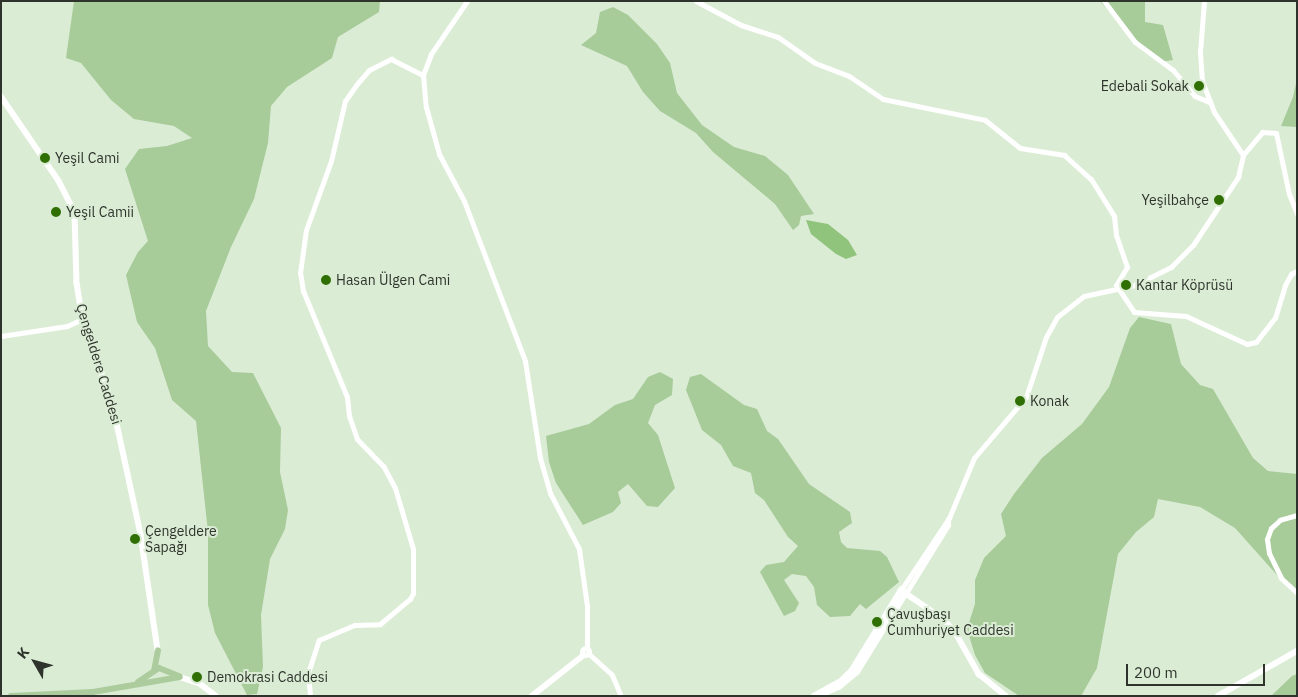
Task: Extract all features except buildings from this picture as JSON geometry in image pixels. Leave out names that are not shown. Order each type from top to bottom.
[{"type":"main road","name":"Çengeldere Caddesi","points":[[1,96],[59,181],[75,213],[77,283],[83,319],[113,405],[141,535],[158,650]]},
{"type":"main road","points":[[815,695],[852,670],[903,591],[945,620],[957,635],[978,674],[1006,696]]},
{"type":"main road","points":[[158,650],[165,676],[160,680]]},
{"type":"main road","points":[[158,650],[154,670],[155,678],[160,680]]},
{"type":"main road","points":[[1218,696],[1297,652]]},
{"type":"main road","points":[[532,696],[586,653]]},
{"type":"main road","points":[[134,685],[159,668],[199,683],[216,696]]},
{"type":"main road","points":[[11,696],[93,692],[180,677]]},
{"type":"street","points":[[466,1],[430,54],[423,75],[426,107],[439,154],[464,201],[525,361],[540,458],[550,493],[579,548],[587,606],[586,653],[612,675],[621,696]]},
{"type":"street","points":[[696,1],[741,26],[778,37],[815,63],[849,76],[882,98],[985,120],[1020,148],[1064,155],[1091,179],[1114,216],[1116,235],[1127,267],[1116,284],[1117,289],[1134,312],[1191,317],[1248,344],[1256,342],[1275,318],[1285,285],[1297,271]]},
{"type":"street","points":[[1104,1],[1135,42],[1173,70],[1194,96],[1209,102]]},
{"type":"street","points":[[1204,1],[1200,62],[1209,102],[1243,155]]},
{"type":"street","points":[[310,696],[308,673],[319,640],[355,624],[380,624],[410,599],[413,593],[413,549],[395,488],[384,466],[357,439],[349,416],[347,398],[303,292],[300,273],[306,230],[331,162],[345,101],[356,85],[369,70],[390,60],[423,75]]},
{"type":"street","points":[[903,591],[948,518],[974,458],[1026,397],[1053,322],[1077,300],[1117,289],[1164,272],[1186,253],[1234,184],[1241,171],[1243,155],[1262,132],[1276,133],[1289,194],[1297,214]]},
{"type":"street","points":[[1,336],[67,326],[83,319]]},
{"type":"street","points":[[1297,515],[1280,520],[1271,528],[1267,538],[1269,553],[1281,578],[1297,593]]},
{"type":"shaded area","points":[[74,1],[380,1],[379,12],[338,37],[332,58],[287,87],[271,106],[268,143],[254,199],[231,247],[206,311],[208,346],[232,372],[253,373],[281,428],[280,472],[288,510],[285,529],[270,559],[261,615],[263,667],[257,694],[247,695],[215,633],[208,605],[208,532],[196,421],[172,400],[155,348],[137,322],[126,275],[138,252],[148,241],[125,169],[139,149],[167,146],[192,138],[174,126],[134,119],[111,100],[81,63],[66,58]]},
{"type":"shaded area","points":[[1100,1],[1145,1],[1145,22],[1163,25],[1173,60],[1160,62],[1144,50]]},
{"type":"shaded area","points":[[613,7],[628,15],[657,44],[670,63],[677,93],[702,125],[734,147],[765,156],[788,175],[814,214],[801,216],[799,225],[793,230],[775,204],[713,152],[696,133],[660,111],[643,92],[627,66],[581,45],[596,33],[600,12]]},
{"type":"shaded area","points":[[1297,79],[1297,127],[1281,126],[1293,97]]},
{"type":"shaded area","points":[[806,220],[828,224],[848,240],[857,255],[846,259],[836,254],[811,234]]},
{"type":"shaded area","points":[[1139,317],[1171,324],[1181,364],[1200,385],[1213,389],[1253,458],[1268,471],[1297,474],[1297,591],[1277,575],[1235,528],[1200,507],[1158,499],[1154,517],[1136,532],[1118,554],[1097,668],[1081,696],[1019,696],[985,673],[975,655],[967,629],[975,604],[975,580],[984,558],[1006,536],[1001,514],[1042,458],[1082,424],[1109,387],[1130,328]]},
{"type":"shaded area","points":[[660,372],[673,379],[672,395],[655,405],[648,423],[658,435],[675,488],[658,507],[647,506],[628,484],[618,492],[621,503],[613,512],[583,525],[556,483],[549,462],[546,436],[589,424],[615,405],[633,399],[648,377]]},
{"type":"shaded area","points":[[701,374],[744,405],[757,409],[767,431],[778,439],[809,484],[850,512],[852,523],[839,532],[841,542],[847,548],[880,551],[887,557],[899,582],[866,609],[860,604],[850,616],[830,617],[817,605],[814,587],[806,576],[792,574],[784,580],[799,603],[795,611],[784,616],[760,572],[766,565],[784,562],[798,546],[788,537],[764,500],[755,493],[751,473],[733,466],[721,445],[702,430],[686,390],[690,377]]},
{"type":"shaded area","points":[[1297,674],[1297,696],[1271,696],[1292,676]]},
{"type":"place","name":"Edebali Sokak","points":[[1199,86]]},
{"type":"place","name":"Yeşil Cami","points":[[45,158]]},
{"type":"place","name":"Yeşilbahçe","points":[[1219,200]]},
{"type":"place","name":"Yeşil Camii","points":[[56,212]]},
{"type":"place","name":"Hasan Ülgen Cami","points":[[326,280]]},
{"type":"place","name":"Kantar Köprüsü","points":[[1126,285]]},
{"type":"place","name":"Konak","points":[[1020,401]]},
{"type":"place","name":"Çengeldere Sapağı","points":[[135,539]]},
{"type":"place","name":"Çavuşbaşı Cumhuriyet Caddesi","points":[[877,622]]},
{"type":"place","name":"Demokrasi Caddesi","points":[[197,677]]}]
